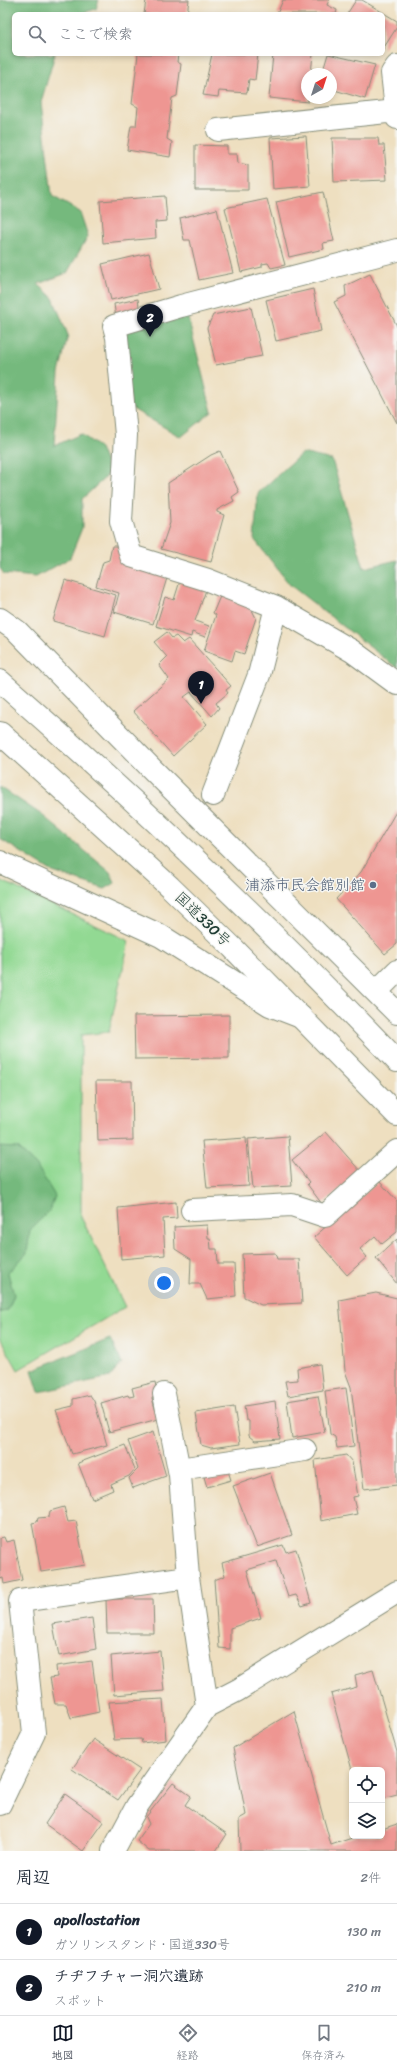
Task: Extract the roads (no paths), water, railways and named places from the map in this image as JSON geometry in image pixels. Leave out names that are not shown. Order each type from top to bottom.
[{"type":"main road","points":[[218,130],[397,114],[392,73],[397,66]]},
{"type":"main road","points":[[397,250],[189,304],[114,326],[117,337],[126,435],[121,521],[131,556],[208,580],[276,607],[352,650],[397,684]]},
{"type":"main road","points":[[212,794],[259,675],[276,607]]},
{"type":"main road","points":[[0,613],[9,625],[152,769],[377,991],[397,1013]]},
{"type":"main road","points":[[0,680],[89,759],[194,856],[308,968],[397,1061]]},
{"type":"main road","name":"国道330号","points":[[0,733],[170,887],[301,1016],[397,1115]]},
{"type":"main road","points":[[0,862],[161,936],[270,1005],[301,1016]]},
{"type":"main road","points":[[377,991],[397,971]]},
{"type":"main road","points":[[192,1210],[292,1205],[325,1216],[397,1152]]},
{"type":"main road","points":[[164,1394],[179,1469],[188,1577],[207,1706]]},
{"type":"main road","points":[[179,1469],[305,1450]]},
{"type":"main road","points":[[0,1804],[34,1733],[20,1600],[188,1577]]},
{"type":"main road","points":[[113,1851],[137,1806],[207,1706],[238,1690],[397,1592]]},
{"type":"place","name":"チヂフチャー洞穴遺跡","points":[[150,337]]},
{"type":"place","name":"apollostation","points":[[201,704]]},
{"type":"place","name":"浦添市民会館別館","points":[[373,885]]}]
